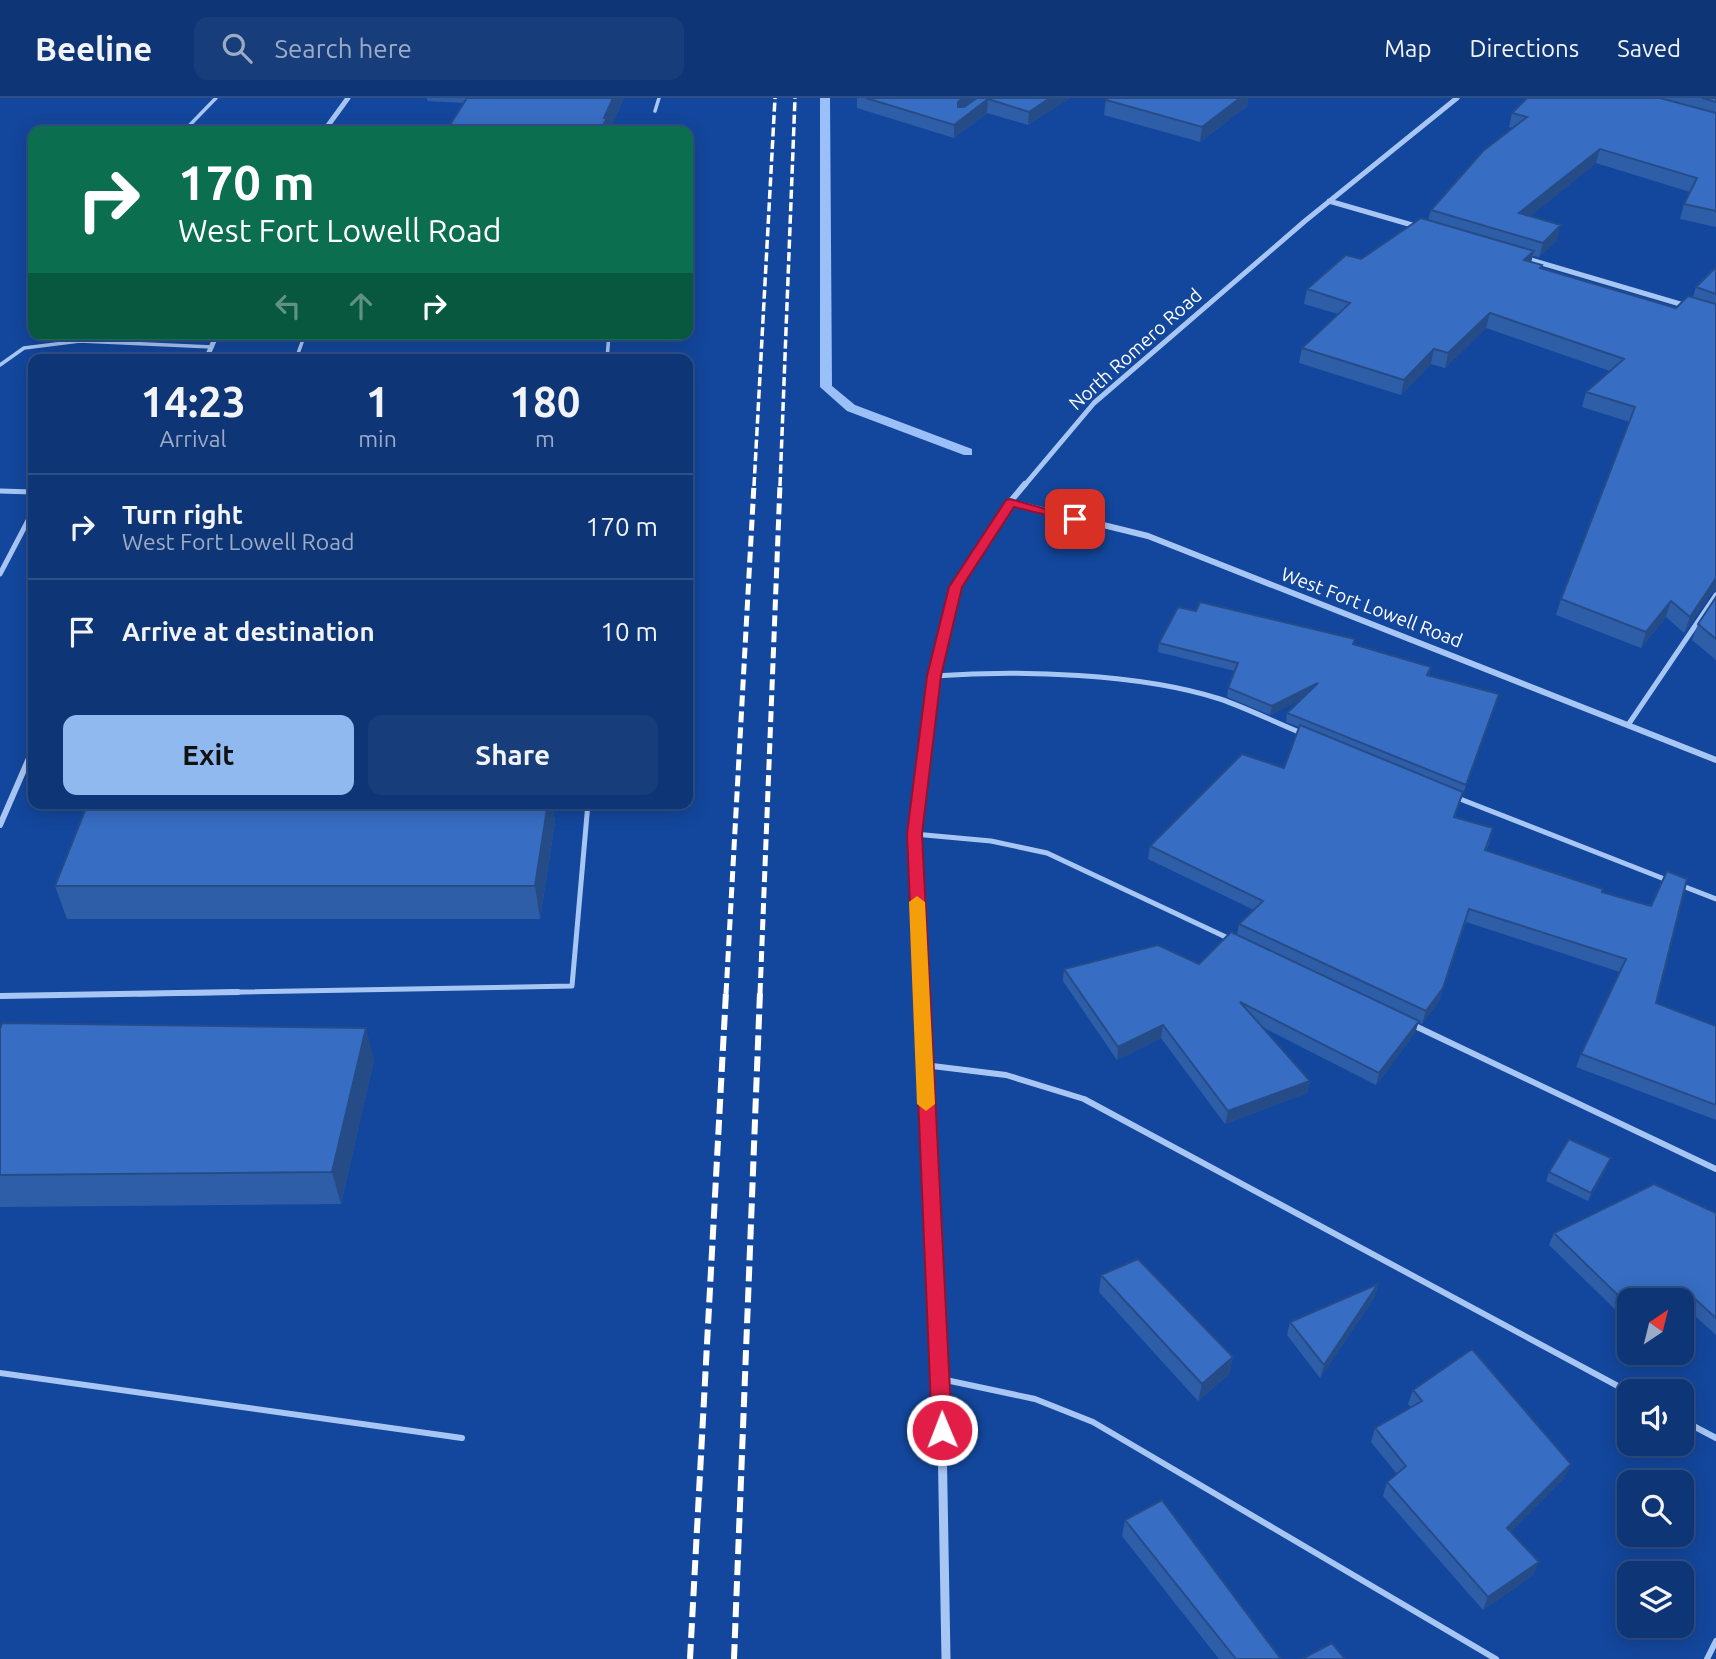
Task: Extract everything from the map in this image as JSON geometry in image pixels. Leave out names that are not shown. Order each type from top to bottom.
[{"type":"street","points":[[328,126],[348,98]]},
{"type":"street","name":"North Romero Road","points":[[946,1659],[941,1379],[914,834],[934,676],[956,587],[1010,502],[1094,403],[1329,201],[1457,98]]},
{"type":"street","points":[[1329,201],[1428,230]]},
{"type":"street","points":[[1520,257],[1690,307]]},
{"type":"street","points":[[208,354],[215,340]]},
{"type":"street","name":"West Fort Lowell Road","points":[[1010,502],[1148,536],[1716,760]]},
{"type":"street","points":[[1,821],[28,760]]},
{"type":"lane","points":[[189,126],[216,98]]},
{"type":"lane","points":[[656,111],[659,98]]},
{"type":"lane","points":[[0,365],[24,348],[80,341],[212,347]]},
{"type":"lane","points":[[0,491],[28,492]]},
{"type":"lane","points":[[0,574],[28,521]]},
{"type":"lane","points":[[1628,725],[1716,595]]},
{"type":"lane","points":[[934,676],[990,672],[1126,680],[1219,698],[1316,740]]},
{"type":"lane","points":[[1452,795],[1716,899]]},
{"type":"lane","points":[[0,996],[572,986],[587,809]]},
{"type":"lane","points":[[914,834],[991,841],[1047,853],[1234,941]]},
{"type":"lane","points":[[1408,1023],[1716,1169]]},
{"type":"lane","points":[[924,1065],[1006,1075],[1084,1099],[1617,1386]]},
{"type":"lane","points":[[0,1373],[462,1438]]},
{"type":"lane","points":[[941,1379],[1035,1399],[1093,1422],[1496,1659]]},
{"type":"lane","points":[[1694,1426],[1716,1438]]},
{"type":"lane","points":[[1707,1659],[1716,1641]]},
{"type":"building","points":[[467,98],[613,98],[603,126],[449,126]]},
{"type":"building","points":[[866,98],[963,98],[958,102],[958,107],[964,107],[977,98],[1050,98],[1029,112],[988,99],[954,125]]},
{"type":"building","points":[[1240,98],[1202,127],[1106,100]]},
{"type":"building","points":[[1527,98],[1660,98],[1716,113],[1716,211],[1684,204],[1697,178],[1600,149],[1519,213],[1561,225],[1543,243],[1431,210],[1483,151],[1527,117],[1512,113]]},
{"type":"building","points":[[1421,218],[1534,251],[1524,260],[1542,265],[1540,268],[1676,308],[1688,296],[1716,304],[1716,578],[1690,617],[1671,601],[1646,632],[1561,599],[1635,407],[1586,392],[1624,359],[1490,313],[1448,353],[1434,349],[1404,380],[1302,348],[1350,303],[1307,289],[1346,255],[1361,259]]},
{"type":"building","points":[[1716,267],[1716,294],[1696,287]]},
{"type":"building","points":[[1716,597],[1716,639],[1698,624]]},
{"type":"building","points":[[1200,602],[1355,639],[1353,644],[1431,667],[1427,675],[1499,694],[1466,785],[1287,713],[1318,683],[1272,706],[1228,688],[1238,663],[1159,643],[1178,607],[1196,611]]},
{"type":"building","points":[[1300,725],[1463,792],[1454,817],[1493,828],[1485,850],[1603,889],[1602,892],[1651,906],[1667,871],[1687,879],[1656,1003],[1716,1026],[1716,1105],[1581,1054],[1626,959],[1469,909],[1443,988],[1426,1011],[1239,924],[1263,901],[1150,846],[1242,754],[1284,768]]},
{"type":"building","points":[[86,809],[547,809],[535,886],[55,886]]},
{"type":"building","points":[[1231,932],[1419,1021],[1379,1073],[1240,1002],[1310,1081],[1228,1111],[1163,1025],[1118,1047],[1064,969],[1158,945],[1199,964]]},
{"type":"building","points":[[2,1023],[366,1028],[332,1172],[0,1175]]},
{"type":"building","points":[[1569,1139],[1611,1158],[1591,1193],[1549,1172]]},
{"type":"building","points":[[1654,1184],[1716,1213],[1716,1318],[1694,1298],[1694,1288],[1617,1288],[1617,1294],[1554,1233]]},
{"type":"building","points":[[1138,1259],[1233,1357],[1202,1384],[1101,1275]]},
{"type":"building","points":[[1378,1284],[1324,1365],[1290,1322]]},
{"type":"building","points":[[1472,1349],[1571,1464],[1507,1528],[1539,1562],[1488,1597],[1387,1482],[1406,1466],[1375,1428],[1422,1401],[1413,1390]]},
{"type":"building","points":[[1162,1500],[1281,1659],[1236,1659],[1125,1520]]},
{"type":"building","points":[[1332,1643],[1345,1659],[1302,1659]]},
{"type":"waterway","points":[[825,98],[826,387],[851,408],[968,452]]},
{"type":"railway","points":[[754,486],[775,98]]},
{"type":"railway","points":[[780,486],[795,98]]},
{"type":"railway","points":[[726,994],[754,484]]},
{"type":"railway","points":[[760,994],[780,484]]},
{"type":"railway","points":[[690,1659],[726,992]]},
{"type":"railway","points":[[734,1659],[760,992]]},
{"type":"slow traffic","points":[[917,902],[926,1104]]},
{"type":"route","points":[[942,1430],[914,834],[934,676],[956,587],[1010,502],[1075,519]]}]
